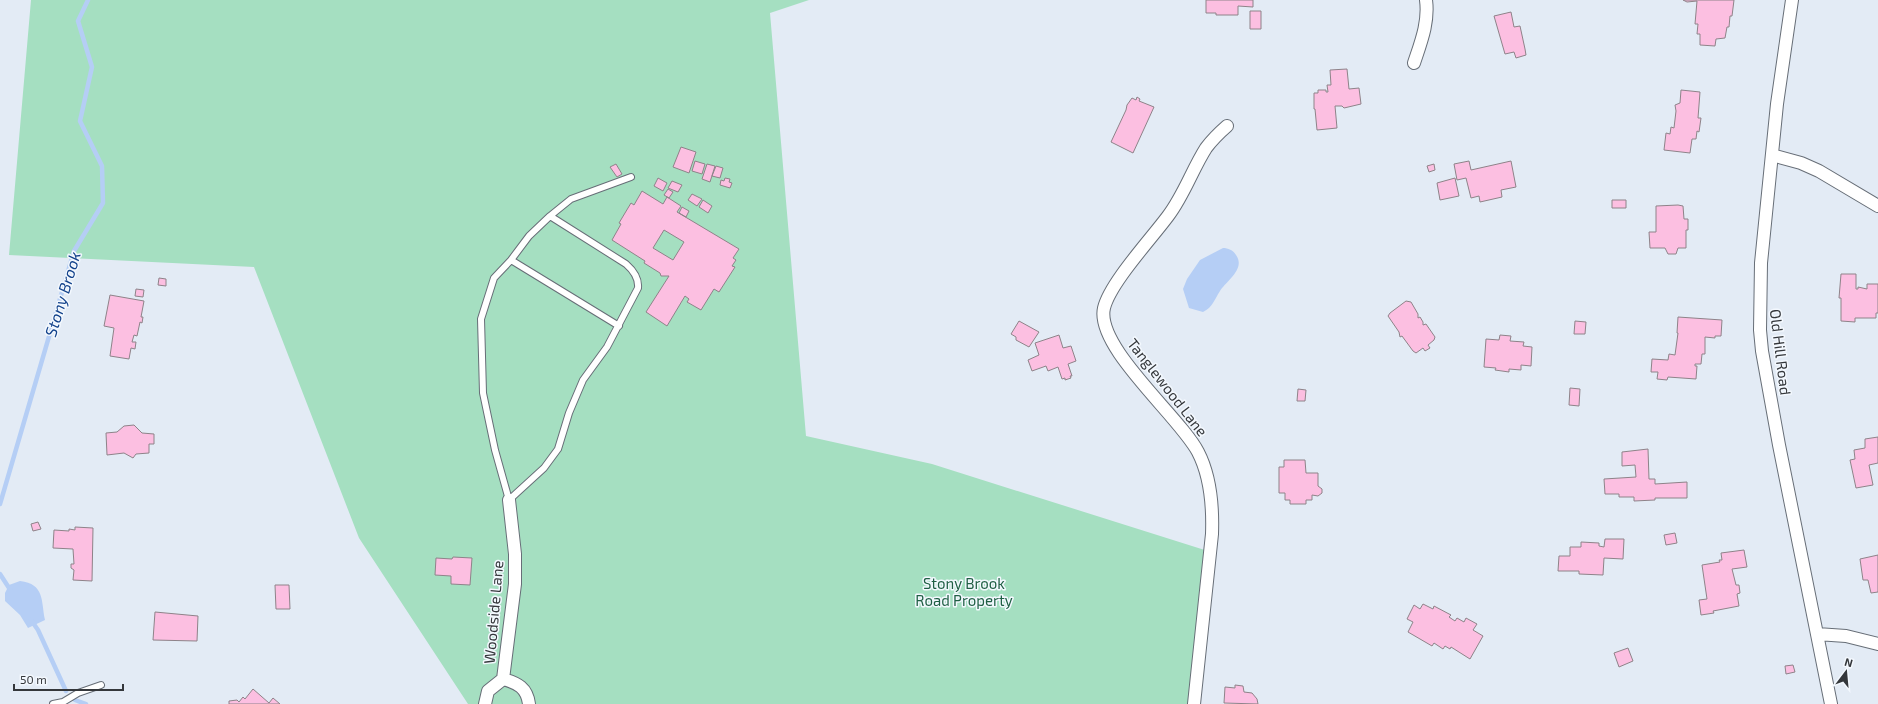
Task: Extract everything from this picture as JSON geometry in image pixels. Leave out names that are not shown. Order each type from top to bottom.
[{"type":"street","points":[[1414,63],[1426,20],[1426,0]]},
{"type":"street","name":"Old Hill Road","points":[[1792,0],[1772,155],[1760,277],[1760,330],[1771,401],[1831,704]]},
{"type":"street","name":"Tanglewood Lane","points":[[1194,704],[1212,534],[1212,507],[1207,476],[1198,452],[1192,443],[1121,356],[1105,323],[1103,314],[1105,304],[1114,286],[1175,207],[1206,149],[1227,126]]},
{"type":"street","points":[[1772,155],[1801,162],[1819,170],[1878,206]]},
{"type":"street","name":"Woodside Lane","points":[[484,704],[488,691],[503,679],[515,584],[515,554],[509,500]]},
{"type":"street","points":[[1817,634],[1846,636],[1878,644]]},
{"type":"street","name":"Woodside Lane","points":[[503,679],[520,686],[526,692],[529,704]]},
{"type":"lane","points":[[550,216],[626,264],[634,272],[638,283],[637,293],[607,347],[583,380],[569,413],[558,448],[544,468],[509,500],[495,450],[483,392],[481,319],[494,278],[511,260],[529,236],[550,216],[571,199],[631,177]]},
{"type":"lane","points":[[511,260],[619,326]]},
{"type":"lane","points":[[52,704],[63,702],[101,685]]},
{"type":"green space","name":"Stony Brook Road Property","points":[[31,0],[809,0],[770,13],[806,436],[932,464],[1211,552],[1194,704],[468,704],[359,538],[254,267],[9,255]]},
{"type":"water","points":[[1223,248],[1227,248],[1236,255],[1239,265],[1237,270],[1220,291],[1211,306],[1206,310],[1203,312],[1189,308],[1183,289],[1187,279],[1200,260]]},
{"type":"water","points":[[20,581],[34,586],[38,590],[42,600],[45,620],[28,628],[20,615],[5,601],[5,593],[9,585]]},
{"type":"building","points":[[1206,0],[1253,0],[1253,7],[1238,6],[1238,15],[1216,15],[1216,13],[1206,13]]},
{"type":"building","points":[[1683,0],[1734,0],[1732,16],[1730,16],[1729,27],[1727,27],[1725,38],[1716,39],[1715,46],[1700,45],[1700,34],[1697,34],[1698,24],[1695,24],[1697,1],[1687,2]]},
{"type":"building","points":[[1250,11],[1261,11],[1261,29],[1250,29]]},
{"type":"building","points":[[1511,12],[1514,27],[1520,26],[1526,55],[1516,58],[1514,52],[1505,54],[1494,16]]},
{"type":"building","points":[[1347,69],[1349,89],[1359,88],[1361,104],[1344,108],[1342,106],[1335,106],[1337,128],[1317,130],[1314,109],[1314,93],[1318,93],[1318,90],[1326,90],[1326,92],[1328,92],[1327,85],[1331,85],[1330,70]]},
{"type":"building","points":[[1681,90],[1700,92],[1698,118],[1701,118],[1699,132],[1697,131],[1696,139],[1692,139],[1690,153],[1664,150],[1666,133],[1670,134],[1671,127],[1674,128],[1676,111],[1675,105],[1680,103]]},
{"type":"building","points":[[1137,97],[1140,99],[1139,101],[1154,107],[1133,153],[1111,142],[1127,105],[1132,98],[1136,100]]},
{"type":"building","points":[[681,147],[696,152],[689,173],[673,167]]},
{"type":"building","points":[[695,161],[705,164],[702,174],[692,171]]},
{"type":"building","points":[[1469,161],[1471,170],[1511,161],[1516,187],[1501,190],[1502,197],[1480,202],[1479,196],[1471,198],[1466,178],[1457,180],[1454,164]]},
{"type":"building","points":[[616,164],[622,174],[617,177],[610,167]]},
{"type":"building","points":[[707,164],[715,166],[710,182],[702,179]]},
{"type":"building","points":[[1434,164],[1435,170],[1429,172],[1427,166]]},
{"type":"building","points":[[716,166],[723,168],[720,178],[712,176]]},
{"type":"building","points":[[658,178],[667,183],[663,191],[654,186]]},
{"type":"building","points":[[725,178],[730,179],[729,182],[732,183],[730,188],[720,185],[721,180],[724,181]]},
{"type":"building","points":[[1455,178],[1459,196],[1440,200],[1437,183]]},
{"type":"building","points":[[672,181],[682,185],[678,192],[668,188]]},
{"type":"building","points":[[668,189],[673,192],[669,198],[664,195]]},
{"type":"building","points":[[642,191],[663,204],[667,197],[681,206],[677,212],[739,249],[733,258],[736,260],[732,266],[735,267],[719,292],[714,289],[701,310],[687,302],[689,299],[685,296],[667,326],[646,312],[669,276],[661,276],[660,273],[644,263],[645,261],[612,240],[621,224],[619,223],[631,203],[634,205]],"holes":[[[664,230],[684,242],[673,260],[653,248]]]},
{"type":"building","points":[[692,194],[702,199],[697,206],[688,200]]},
{"type":"building","points":[[703,200],[712,206],[708,213],[699,207]]},
{"type":"building","points":[[1612,200],[1626,200],[1626,208],[1612,208]]},
{"type":"building","points":[[1656,206],[1683,206],[1684,219],[1688,219],[1688,230],[1686,230],[1686,248],[1678,248],[1676,254],[1668,254],[1665,248],[1650,248],[1649,232],[1656,232]]},
{"type":"building","points":[[682,207],[689,211],[686,217],[679,213]]},
{"type":"building","points":[[1841,274],[1856,274],[1856,289],[1858,289],[1858,287],[1867,289],[1867,284],[1878,284],[1878,313],[1876,313],[1876,318],[1855,318],[1855,322],[1841,321],[1841,298],[1839,298]]},
{"type":"building","points":[[159,278],[166,279],[166,286],[158,285]]},
{"type":"building","points":[[136,289],[144,290],[143,297],[135,296]]},
{"type":"building","points":[[110,295],[144,301],[141,317],[143,317],[142,323],[140,322],[137,336],[134,335],[132,342],[136,342],[135,349],[131,348],[129,359],[110,356],[114,328],[104,326]]},
{"type":"building","points":[[1406,301],[1411,302],[1418,314],[1418,318],[1420,317],[1423,325],[1426,324],[1435,337],[1434,340],[1428,345],[1430,348],[1425,351],[1423,348],[1416,353],[1413,351],[1402,336],[1400,337],[1399,332],[1388,316]]},
{"type":"building","points":[[1678,317],[1722,320],[1721,336],[1715,336],[1715,338],[1705,337],[1705,354],[1702,354],[1701,364],[1695,364],[1695,366],[1697,366],[1696,379],[1668,377],[1667,380],[1657,379],[1658,372],[1651,372],[1652,359],[1668,360],[1669,354],[1675,355],[1678,333]]},
{"type":"building","points":[[1019,321],[1039,332],[1029,347],[1016,340],[1016,337],[1011,334]]},
{"type":"building","points":[[1575,321],[1586,322],[1585,334],[1574,334]]},
{"type":"building","points":[[1059,335],[1063,348],[1071,346],[1076,361],[1068,364],[1072,376],[1070,376],[1071,378],[1065,380],[1065,378],[1062,379],[1058,367],[1048,371],[1046,366],[1032,371],[1028,360],[1039,355],[1035,343]]},
{"type":"building","points":[[1500,335],[1511,336],[1510,341],[1524,342],[1523,346],[1532,347],[1531,366],[1521,365],[1521,370],[1509,369],[1509,372],[1495,370],[1496,368],[1484,367],[1486,339],[1499,340]]},
{"type":"building","points":[[1570,388],[1580,389],[1579,406],[1569,405]]},
{"type":"building","points":[[1298,389],[1306,390],[1305,401],[1297,401]]},
{"type":"building","points":[[134,425],[142,433],[154,434],[154,444],[149,444],[149,453],[136,454],[133,458],[124,453],[107,455],[106,433],[117,432],[124,426]]},
{"type":"building","points":[[1878,437],[1878,463],[1869,465],[1873,485],[1856,488],[1850,460],[1855,459],[1854,450],[1865,448],[1865,439]]},
{"type":"building","points":[[1648,449],[1649,479],[1655,479],[1655,484],[1687,482],[1687,498],[1655,498],[1655,500],[1634,501],[1634,497],[1619,497],[1619,494],[1605,494],[1604,479],[1636,477],[1635,465],[1622,466],[1622,452]]},
{"type":"building","points":[[1284,460],[1305,460],[1306,473],[1318,473],[1318,486],[1322,489],[1322,493],[1318,496],[1312,495],[1312,500],[1306,500],[1306,504],[1290,504],[1290,500],[1285,500],[1285,493],[1279,493],[1279,467],[1284,467]]},
{"type":"building","points":[[38,522],[41,529],[33,531],[31,524]]},
{"type":"building","points":[[75,527],[93,528],[92,581],[73,580],[74,570],[71,568],[71,564],[74,564],[73,549],[53,548],[54,530],[69,531],[69,529],[75,530]]},
{"type":"building","points":[[1675,533],[1677,543],[1666,545],[1664,535]]},
{"type":"building","points":[[1605,539],[1624,539],[1623,559],[1604,558],[1603,575],[1579,574],[1579,571],[1558,571],[1559,556],[1570,556],[1570,547],[1581,547],[1581,542],[1599,543],[1599,546],[1604,547]]},
{"type":"building","points":[[1744,550],[1747,567],[1732,569],[1736,585],[1739,585],[1740,593],[1737,594],[1739,606],[1701,615],[1699,600],[1707,599],[1702,565],[1720,562],[1719,560],[1722,560],[1721,553]]},
{"type":"building","points":[[1878,555],[1878,592],[1871,593],[1868,580],[1863,580],[1860,559]]},
{"type":"building","points":[[453,557],[472,558],[470,585],[451,584],[451,576],[435,575],[436,558],[452,559]]},
{"type":"building","points":[[275,585],[289,585],[290,609],[276,609]]},
{"type":"building","points":[[1423,604],[1433,609],[1434,606],[1451,615],[1449,617],[1455,621],[1457,618],[1464,622],[1466,618],[1477,624],[1473,630],[1483,636],[1470,659],[1451,647],[1450,649],[1445,646],[1443,649],[1434,643],[1432,646],[1408,632],[1413,622],[1407,619],[1414,605],[1420,609]]},
{"type":"building","points":[[155,612],[198,616],[197,641],[153,640]]},
{"type":"building","points":[[1628,648],[1633,661],[1619,667],[1614,653]]},
{"type":"building","points":[[1793,665],[1795,672],[1786,674],[1785,666]]},
{"type":"building","points":[[1235,685],[1243,686],[1244,692],[1252,693],[1257,699],[1258,704],[1224,703],[1225,687],[1235,688]]},
{"type":"building","points":[[253,689],[269,703],[273,698],[280,704],[229,704],[229,701],[237,700],[239,702],[243,697],[245,699]]},
{"type":"waterway","name":"Stony Brook","points":[[0,504],[74,251],[103,203],[102,166],[80,121],[92,67],[78,21],[88,0]]},
{"type":"waterway","name":"Stony Brook","points":[[0,574],[11,591]]},
{"type":"waterway","name":"Stony Brook","points":[[31,620],[38,630],[66,691]]},
{"type":"waterway","name":"Stony Brook","points":[[75,700],[86,704]]}]
